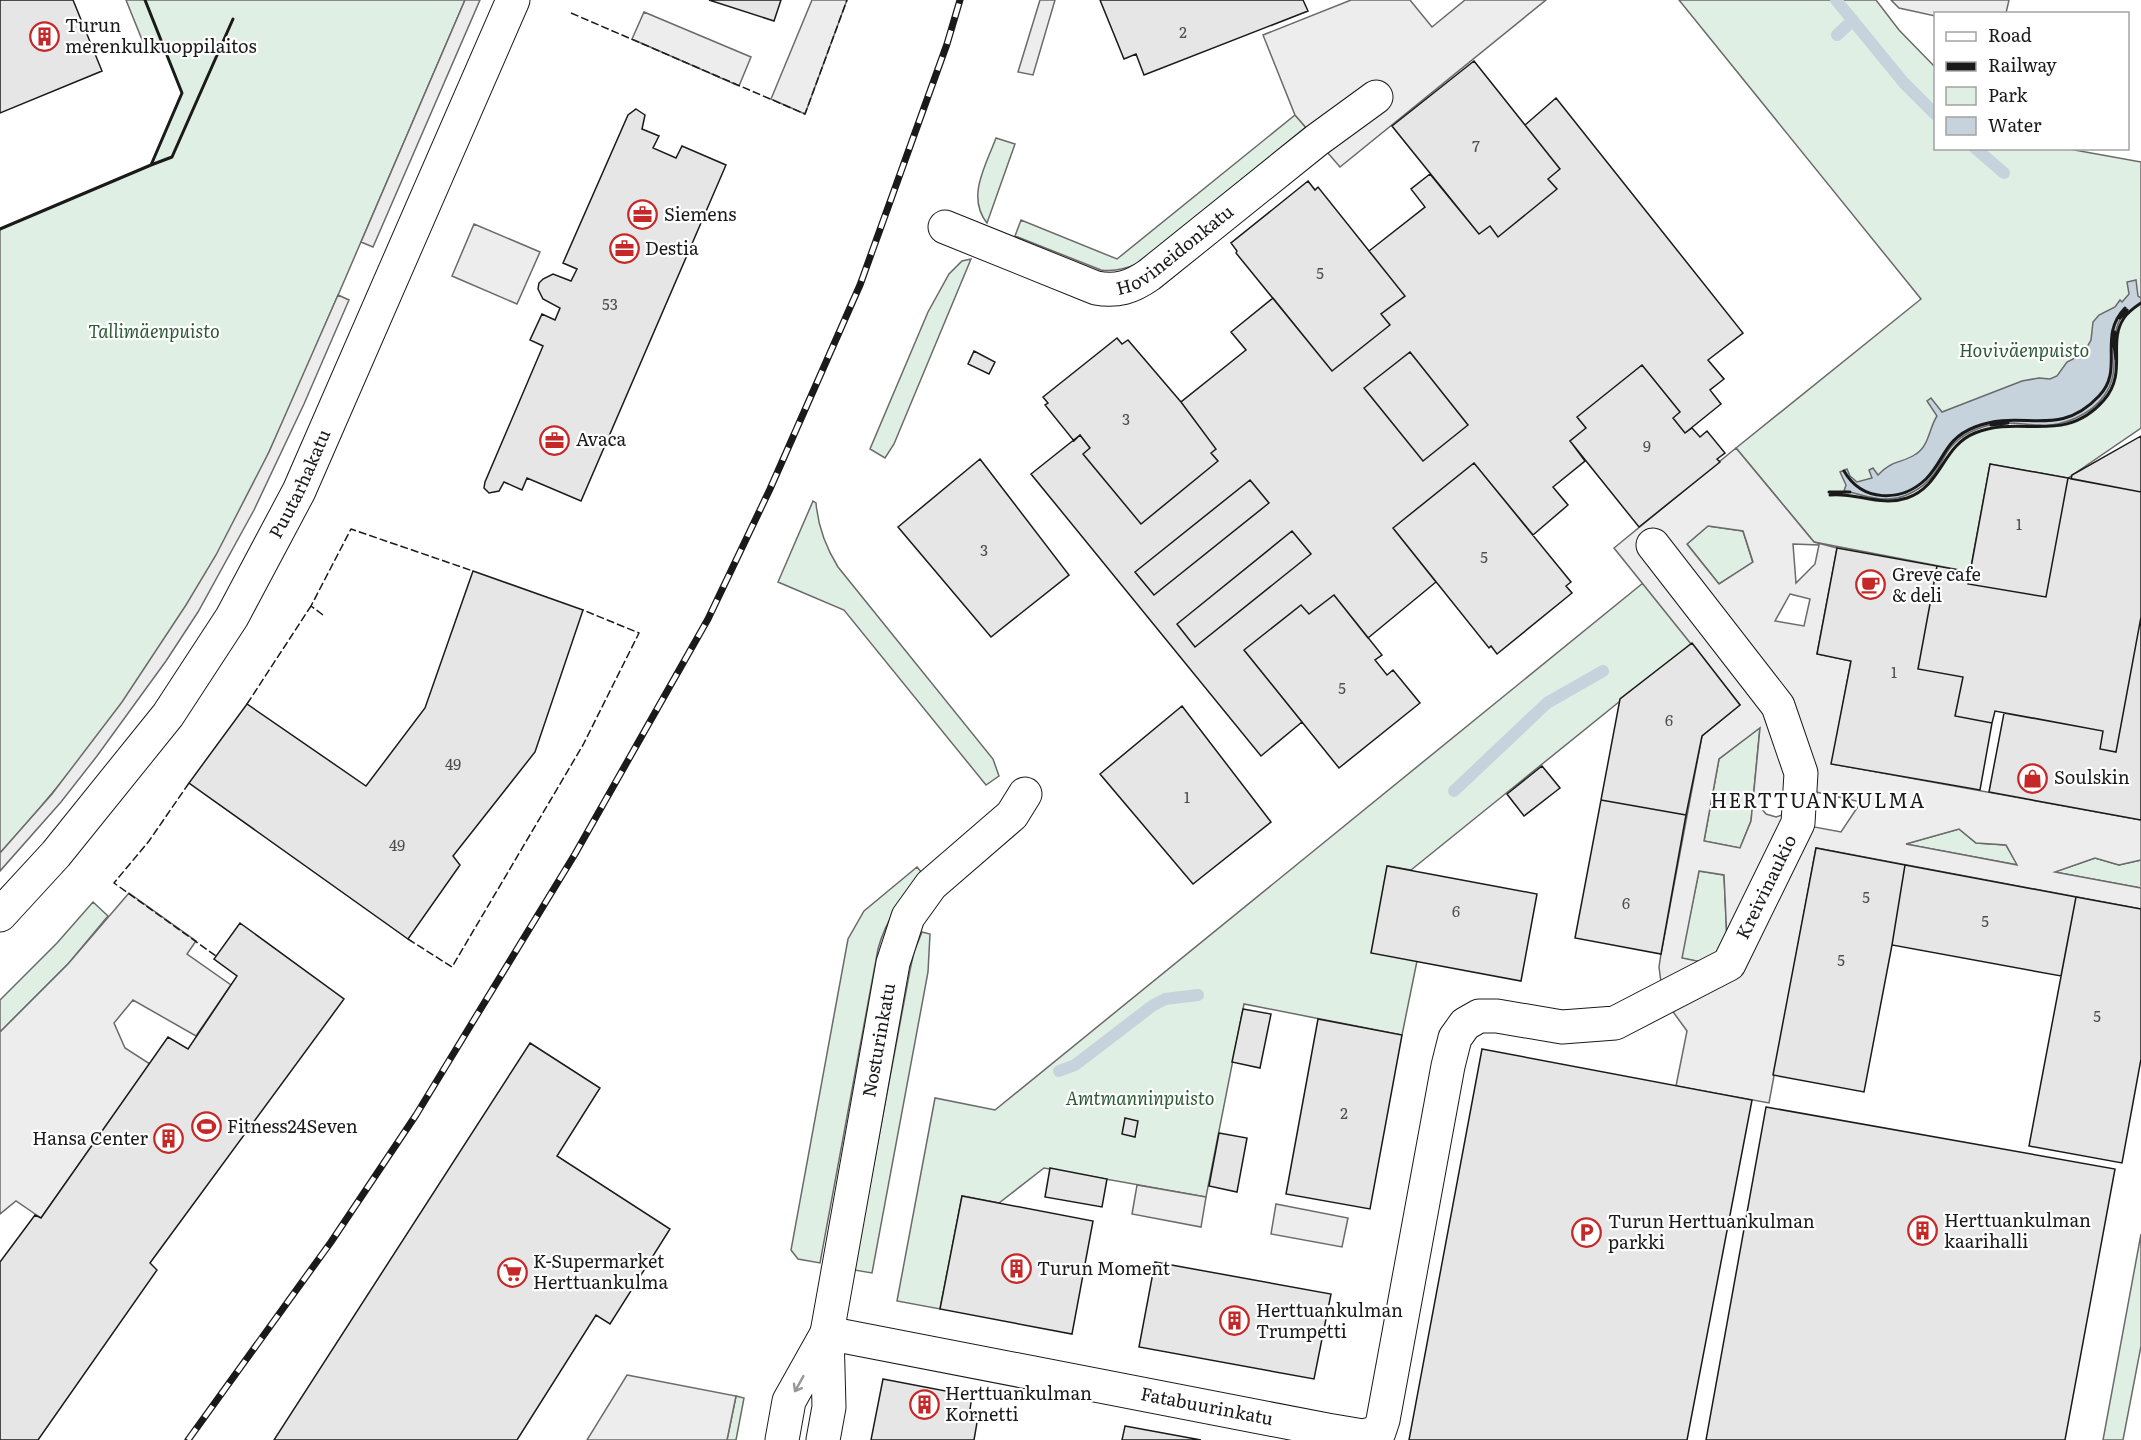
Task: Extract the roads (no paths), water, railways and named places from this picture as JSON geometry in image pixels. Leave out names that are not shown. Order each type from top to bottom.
[{"type":"street","name":"Puutarhakatu","points":[[0,915],[56,854],[168,715],[232,617],[299,491],[513,0]]},
{"type":"street","name":"Hovineidonkatu","points":[[945,227],[1096,288],[1120,290],[1135,285],[1149,275],[1317,140],[1376,97]]},
{"type":"street","name":"Kreivinaukio","points":[[1615,1023],[1728,964],[1798,823],[1801,773],[1778,706],[1653,545]]},
{"type":"street","name":"Nosturinkatu","points":[[823,1440],[829,1407],[827,1333],[892,963],[908,917],[931,885],[1012,815],[1025,794]]},
{"type":"street","name":"Fatabuurinkatu","points":[[827,1333],[1327,1430],[1363,1436],[1380,1436],[1455,1038],[1465,1024],[1479,1016],[1497,1016],[1562,1027],[1615,1023]]},
{"type":"street","name":"Nosturinkatu","points":[[782,1440],[789,1401],[827,1333]]},
{"type":"water","points":[[2136,280],[2141,303],[2129,312],[2126,310],[2119,321],[2114,342],[2114,364],[2110,385],[2104,396],[2084,414],[2058,424],[2001,423],[1971,432],[1951,447],[1936,471],[1918,489],[1898,498],[1879,499],[1844,491],[1846,485],[1840,472],[1847,469],[1850,476],[1857,482],[1872,478],[1869,470],[1873,468],[1878,475],[1888,466],[1920,451],[1937,416],[1927,401],[1931,398],[1942,412],[2022,381],[2050,379],[2057,376],[2067,362],[2081,355],[2087,347],[2091,340],[2093,322],[2099,315],[2115,307],[2120,300],[2122,302],[2129,294],[2127,282]]},
{"type":"waterway","points":[[1836,0],[1904,83],[1934,113]]},
{"type":"waterway","points":[[1837,35],[1853,20]]},
{"type":"waterway","points":[[1977,150],[2004,173]]},
{"type":"waterway","points":[[1454,791],[1547,703],[1603,671]]},
{"type":"waterway","points":[[1059,1071],[1075,1065],[1152,1006],[1165,999],[1198,995]]},
{"type":"railway","points":[[188,1440],[331,1242],[416,1115],[575,854],[708,619],[770,489],[860,285],[947,44],[960,0]]},
{"type":"place","name":"Turun merenkulkuoppilaitos","points":[[44,36]]},
{"type":"place","name":"Siemens","points":[[643,215]]},
{"type":"place","name":"Destia","points":[[624,249]]},
{"type":"place","name":"Avaca","points":[[555,440]]},
{"type":"place","name":"Greve cafe & deli","points":[[1871,585]]},
{"type":"place","name":"Soulskin","points":[[2033,778]]},
{"type":"place","name":"Fitness24Seven","points":[[206,1127]]},
{"type":"place","name":"Hansa Center","points":[[169,1139]]},
{"type":"place","name":"Herttuankulman kaarihalli","points":[[1923,1231]]},
{"type":"place","name":"Turun Herttuankulman parkki","points":[[1587,1232]]},
{"type":"place","name":"Turun Moment","points":[[1016,1269]]},
{"type":"place","name":"K-Supermarket Herttuankulma","points":[[512,1272]]},
{"type":"place","name":"Herttuankulman Trumpetti","points":[[1235,1321]]},
{"type":"place","name":"Herttuankulman Kornetti","points":[[924,1404]]},
{"type":"district","name":"HERTTUANKULMA","points":[[1818,801]]},
{"type":"park label","name":"Tallimäenpuisto","points":[[154,332]]},
{"type":"park label","name":"Hoviväenpuisto","points":[[2024,351]]},
{"type":"park label","name":"Amtmanninpuisto","points":[[1140,1099]]}]
